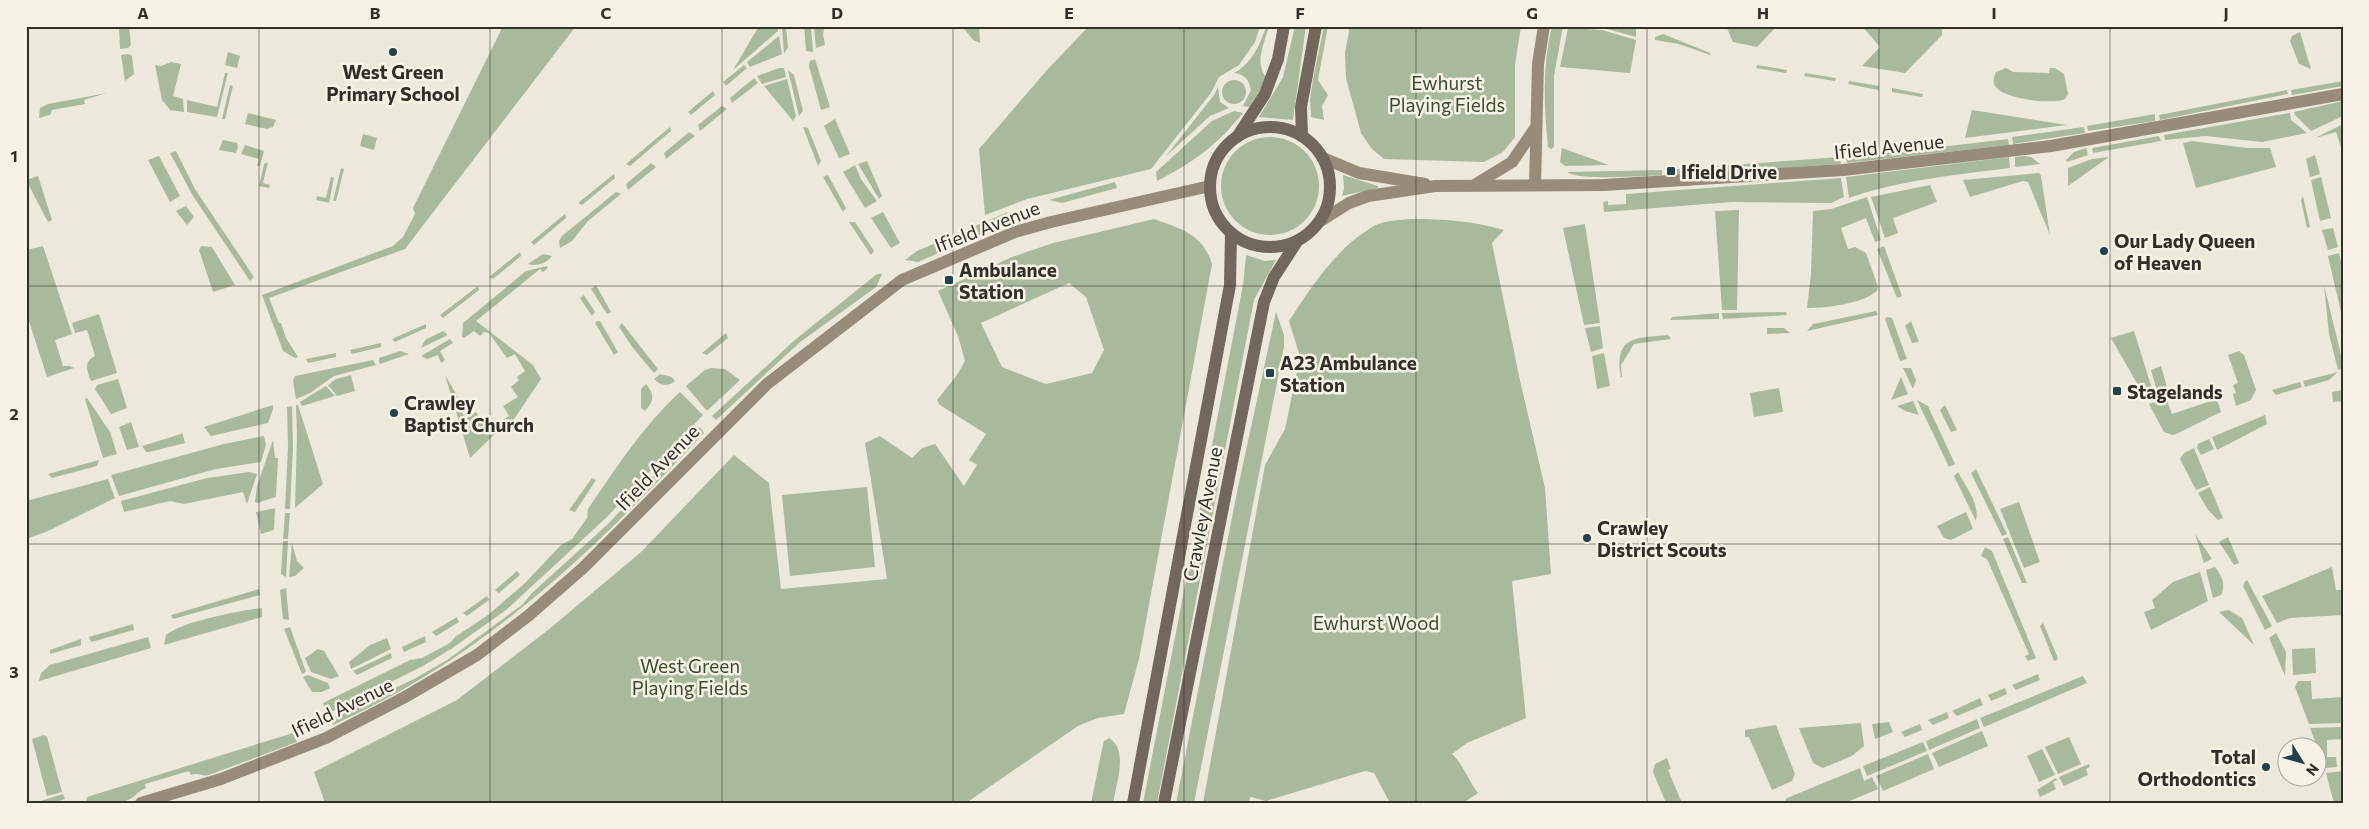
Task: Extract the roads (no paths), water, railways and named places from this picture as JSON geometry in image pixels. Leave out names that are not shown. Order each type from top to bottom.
[{"type":"main road","points":[[1237,137],[1256,129],[1269,127],[1285,129],[1302,136],[1323,158],[1329,174],[1330,188],[1319,222],[1298,240],[1278,247],[1266,248],[1252,245],[1231,233],[1215,211],[1211,200],[1210,186],[1217,159],[1237,137],[1265,94],[1278,59],[1284,26]]},
{"type":"main road","points":[[1302,136],[1301,107],[1316,26]]},
{"type":"main road","name":"Crawley Avenue","points":[[1133,803],[1230,285],[1231,233]]},
{"type":"main road","name":"Crawley Avenue","points":[[1164,803],[1264,302],[1274,277],[1298,240]]},
{"type":"street","points":[[1535,184],[1538,64],[1544,26]]},
{"type":"street","name":"Ifield Avenue","points":[[1319,222],[1348,203],[1368,196],[1435,186],[1476,184],[1604,185],[1853,169],[2051,146],[2343,94]]},
{"type":"street","points":[[1476,184],[1512,162],[1536,126]]},
{"type":"street","name":"Ifield Avenue","points":[[1323,158],[1359,173],[1435,186]]},
{"type":"street","name":"Ifield Avenue","points":[[141,803],[263,764],[326,738],[397,701],[477,655],[528,616],[583,568],[767,384],[902,280],[1015,232],[1210,186]]},
{"type":"place","name":"West Green Primary School","points":[[393,52]]},
{"type":"place","name":"Ifield Drive","points":[[1671,171]]},
{"type":"place","name":"Our Lady Queen of Heaven","points":[[2104,251]]},
{"type":"place","name":"Ambulance Station","points":[[949,280]]},
{"type":"place","name":"A23 Ambulance Station","points":[[1270,373]]},
{"type":"place","name":"Stagelands","points":[[2117,391]]},
{"type":"place","name":"Crawley Baptist Church","points":[[394,413]]},
{"type":"place","name":"Crawley District Scouts","points":[[1587,538]]},
{"type":"place","name":"Total Orthodontics","points":[[2266,767]]},
{"type":"park label","name":"Ewhurst Playing Fields","points":[[1447,93]]},
{"type":"park label","name":"Ewhurst Wood","points":[[1376,622]]},
{"type":"park label","name":"West Green Playing Fields","points":[[690,676]]}]
